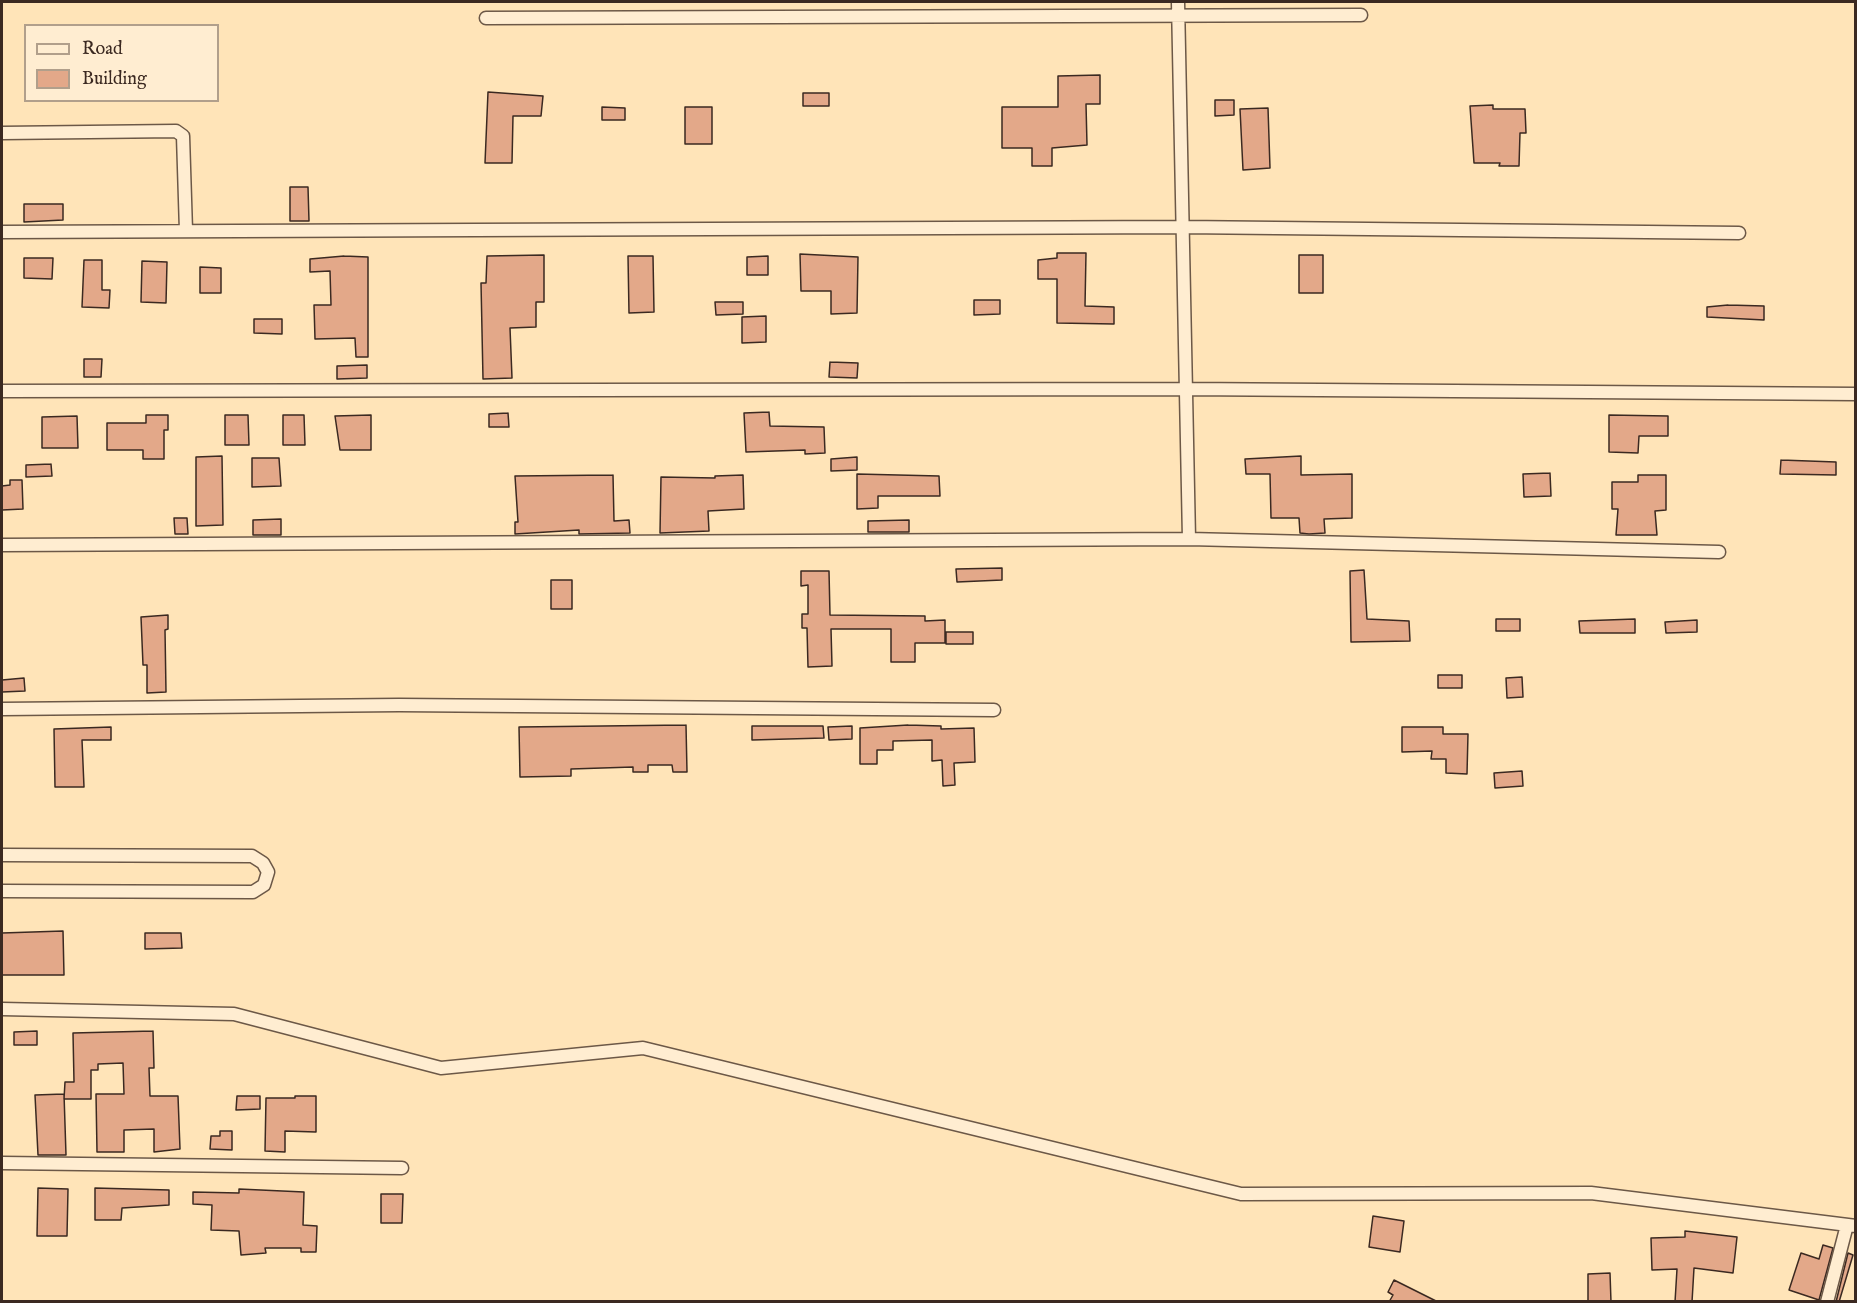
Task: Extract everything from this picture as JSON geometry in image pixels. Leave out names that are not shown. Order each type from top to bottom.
[{"type":"street","points":[[1178,2],[1189,539]]},
{"type":"street","points":[[486,18],[1361,15]]},
{"type":"street","points":[[2,133],[176,131],[183,136],[186,231]]},
{"type":"street","points":[[2,232],[1183,227],[1739,233]]},
{"type":"street","points":[[2,391],[1186,389],[1856,394]]},
{"type":"street","points":[[2,545],[1189,539],[1719,552]]},
{"type":"street","points":[[2,709],[399,705],[994,710]]},
{"type":"street","points":[[2,855],[252,856],[263,863],[268,872],[264,885],[253,892],[2,891]]},
{"type":"street","points":[[2,1009],[234,1014],[441,1068],[643,1048],[1241,1194],[1591,1193],[1851,1226],[1827,1302]]},
{"type":"street","points":[[2,1163],[402,1168]]},
{"type":"building","points":[[1100,75],[1100,104],[1086,104],[1087,145],[1052,148],[1052,166],[1032,166],[1032,148],[1002,148],[1002,107],[1058,107],[1058,76]]},
{"type":"building","points":[[488,92],[543,96],[541,116],[513,116],[512,163],[485,163]]},
{"type":"building","points":[[803,93],[829,93],[829,106],[803,106]]},
{"type":"building","points":[[1215,100],[1234,100],[1234,115],[1215,116]]},
{"type":"building","points":[[1493,105],[1493,109],[1525,109],[1526,133],[1520,133],[1519,166],[1474,163],[1470,106]]},
{"type":"building","points":[[602,107],[625,108],[625,120],[602,120]]},
{"type":"building","points":[[685,107],[712,107],[712,144],[685,144]]},
{"type":"building","points":[[1268,108],[1270,168],[1243,170],[1240,109]]},
{"type":"building","points":[[290,187],[308,187],[309,221],[290,221]]},
{"type":"building","points":[[24,204],[63,204],[63,220],[24,222]]},
{"type":"building","points":[[1057,253],[1086,253],[1085,306],[1114,307],[1114,324],[1057,323],[1057,279],[1038,279],[1038,260],[1057,258]]},
{"type":"building","points":[[800,254],[858,257],[857,313],[831,314],[831,291],[801,291]]},
{"type":"building","points":[[544,255],[544,302],[536,302],[536,327],[510,328],[512,378],[483,379],[481,283],[486,283],[487,256]]},
{"type":"building","points":[[1299,255],[1323,255],[1323,293],[1299,293]]},
{"type":"building","points":[[344,256],[368,257],[368,357],[356,357],[355,338],[315,339],[314,305],[331,305],[330,271],[310,272],[310,259]]},
{"type":"building","points":[[628,256],[653,256],[654,312],[629,313]]},
{"type":"building","points":[[768,256],[768,275],[747,275],[747,257]]},
{"type":"building","points":[[24,258],[53,258],[52,279],[24,278]]},
{"type":"building","points":[[84,260],[102,260],[102,290],[110,290],[109,308],[82,307]]},
{"type":"building","points":[[142,261],[167,262],[166,303],[141,302]]},
{"type":"building","points":[[200,267],[221,268],[221,293],[200,293]]},
{"type":"building","points":[[974,300],[1000,300],[1000,314],[974,315]]},
{"type":"building","points":[[715,302],[743,302],[743,314],[716,315]]},
{"type":"building","points":[[1764,306],[1764,320],[1707,317],[1707,307]]},
{"type":"building","points":[[766,316],[766,342],[742,343],[742,317]]},
{"type":"building","points":[[254,319],[282,319],[282,334],[254,333]]},
{"type":"building","points":[[84,359],[102,359],[101,377],[84,377]]},
{"type":"building","points":[[830,362],[858,363],[857,378],[829,377]]},
{"type":"building","points":[[367,365],[367,378],[337,379],[337,366]]},
{"type":"building","points":[[769,412],[770,426],[824,427],[825,453],[805,454],[805,450],[746,452],[744,413]]},
{"type":"building","points":[[508,413],[509,427],[489,427],[489,414]]},
{"type":"building","points":[[146,415],[168,415],[168,430],[164,430],[164,459],[143,459],[143,450],[107,450],[107,423],[146,423]]},
{"type":"building","points":[[225,415],[248,415],[249,445],[225,445]]},
{"type":"building","points":[[283,415],[304,415],[305,445],[283,445]]},
{"type":"building","points":[[371,415],[371,450],[340,450],[335,416]]},
{"type":"building","points":[[1609,415],[1668,416],[1668,436],[1639,436],[1638,453],[1609,452]]},
{"type":"building","points":[[77,416],[78,448],[42,448],[42,417]]},
{"type":"building","points":[[222,456],[223,525],[196,526],[196,457]]},
{"type":"building","points":[[1301,456],[1301,475],[1352,474],[1352,518],[1324,519],[1325,533],[1300,533],[1299,518],[1271,518],[1270,474],[1246,474],[1245,459]]},
{"type":"building","points":[[857,457],[857,470],[831,471],[831,459]]},
{"type":"building","points":[[252,458],[279,458],[281,486],[252,487]]},
{"type":"building","points":[[1781,460],[1836,462],[1836,475],[1780,474]]},
{"type":"building","points":[[51,464],[52,476],[26,477],[26,465]]},
{"type":"building","points":[[1550,473],[1551,496],[1524,497],[1523,474]]},
{"type":"building","points":[[857,474],[939,476],[940,496],[878,496],[878,508],[857,509]]},
{"type":"building","points":[[613,475],[614,521],[629,520],[630,533],[579,534],[579,530],[515,534],[515,522],[518,522],[515,476]]},
{"type":"building","points":[[743,475],[744,509],[708,511],[709,531],[660,533],[661,477],[715,478],[715,476]]},
{"type":"building","points":[[1638,475],[1666,475],[1666,510],[1655,511],[1657,535],[1616,535],[1618,509],[1612,509],[1612,482],[1638,482]]},
{"type":"building","points":[[10,480],[22,480],[23,509],[2,510],[2,486],[10,485]]},
{"type":"building","points":[[174,518],[187,518],[188,534],[175,534]]},
{"type":"building","points":[[281,519],[281,535],[253,535],[253,520]]},
{"type":"building","points":[[909,520],[909,532],[868,532],[868,521]]},
{"type":"building","points":[[1002,568],[1002,580],[957,582],[956,569]]},
{"type":"building","points":[[1364,570],[1367,619],[1409,621],[1410,641],[1351,642],[1350,571]]},
{"type":"building","points":[[801,571],[829,571],[830,615],[925,616],[925,621],[945,620],[945,643],[915,643],[915,662],[891,662],[891,629],[831,629],[832,666],[808,667],[807,628],[802,628],[802,614],[808,614],[808,585],[801,586]]},
{"type":"building","points":[[551,580],[572,580],[572,609],[551,609]]},
{"type":"building","points":[[168,615],[168,629],[165,630],[166,692],[147,693],[147,665],[143,665],[141,617]]},
{"type":"building","points":[[1496,619],[1520,619],[1520,631],[1496,631]]},
{"type":"building","points":[[1635,619],[1635,633],[1580,633],[1579,621]]},
{"type":"building","points":[[1697,620],[1697,632],[1666,633],[1665,622]]},
{"type":"building","points":[[946,632],[973,632],[973,644],[946,644]]},
{"type":"building","points":[[1438,675],[1462,675],[1462,688],[1438,688]]},
{"type":"building","points":[[1522,677],[1523,697],[1507,698],[1506,678]]},
{"type":"building","points":[[24,678],[25,691],[2,692],[2,680]]},
{"type":"building","points":[[686,725],[687,772],[673,772],[672,765],[648,765],[648,772],[633,772],[633,767],[571,769],[571,776],[520,777],[519,727]]},
{"type":"building","points":[[908,725],[941,726],[941,729],[974,728],[975,762],[954,763],[955,785],[943,786],[942,760],[932,761],[932,740],[893,741],[893,750],[877,750],[877,764],[860,764],[860,728]]},
{"type":"building","points":[[752,726],[823,726],[824,738],[752,740]]},
{"type":"building","points":[[852,726],[852,739],[829,740],[828,727]]},
{"type":"building","points":[[111,727],[111,740],[82,740],[84,787],[55,787],[54,729]]},
{"type":"building","points":[[1402,727],[1443,727],[1443,734],[1468,734],[1467,774],[1446,773],[1446,759],[1431,759],[1432,751],[1402,752]]},
{"type":"building","points":[[1522,771],[1523,786],[1495,788],[1494,773]]},
{"type":"building","points":[[63,931],[64,975],[2,975],[2,933]]},
{"type":"building","points":[[145,933],[181,933],[182,948],[145,949]]},
{"type":"building","points":[[37,1031],[37,1045],[14,1045],[14,1032]]},
{"type":"building","points":[[153,1031],[154,1068],[149,1068],[150,1096],[178,1096],[180,1149],[154,1152],[154,1129],[124,1130],[124,1152],[97,1152],[96,1094],[124,1094],[123,1063],[98,1064],[98,1070],[91,1070],[91,1099],[64,1099],[65,1082],[74,1082],[73,1033]]},
{"type":"building","points":[[64,1094],[66,1155],[38,1155],[35,1095]]},
{"type":"building","points":[[237,1096],[260,1096],[260,1109],[236,1110]]},
{"type":"building","points":[[295,1096],[316,1096],[316,1132],[285,1131],[285,1152],[265,1151],[266,1098],[295,1098]]},
{"type":"building","points":[[220,1131],[232,1131],[232,1150],[210,1149],[211,1136],[220,1136]]},
{"type":"building","points":[[38,1188],[68,1189],[67,1236],[37,1236]]},
{"type":"building","points":[[95,1188],[169,1190],[169,1205],[122,1208],[121,1220],[95,1220]]},
{"type":"building","points":[[239,1189],[304,1192],[303,1225],[317,1226],[316,1252],[301,1252],[301,1248],[265,1248],[266,1253],[241,1255],[239,1231],[211,1230],[212,1205],[193,1204],[193,1192],[239,1193]]},
{"type":"building","points":[[381,1194],[403,1194],[402,1223],[381,1223]]},
{"type":"building","points":[[1373,1216],[1404,1221],[1400,1252],[1369,1247]]},
{"type":"building","points":[[1685,1231],[1737,1237],[1733,1273],[1694,1268],[1692,1302],[1675,1302],[1677,1269],[1652,1270],[1651,1238],[1685,1237]]},
{"type":"building","points":[[1823,1245],[1833,1248],[1819,1300],[1789,1290],[1801,1253],[1819,1259]]},
{"type":"building","points":[[1848,1253],[1853,1255],[1839,1302],[1836,1302]]},
{"type":"building","points":[[1610,1273],[1611,1302],[1588,1302],[1588,1274]]},
{"type":"building","points":[[1394,1280],[1438,1302],[1389,1302],[1393,1295],[1388,1292]]}]
